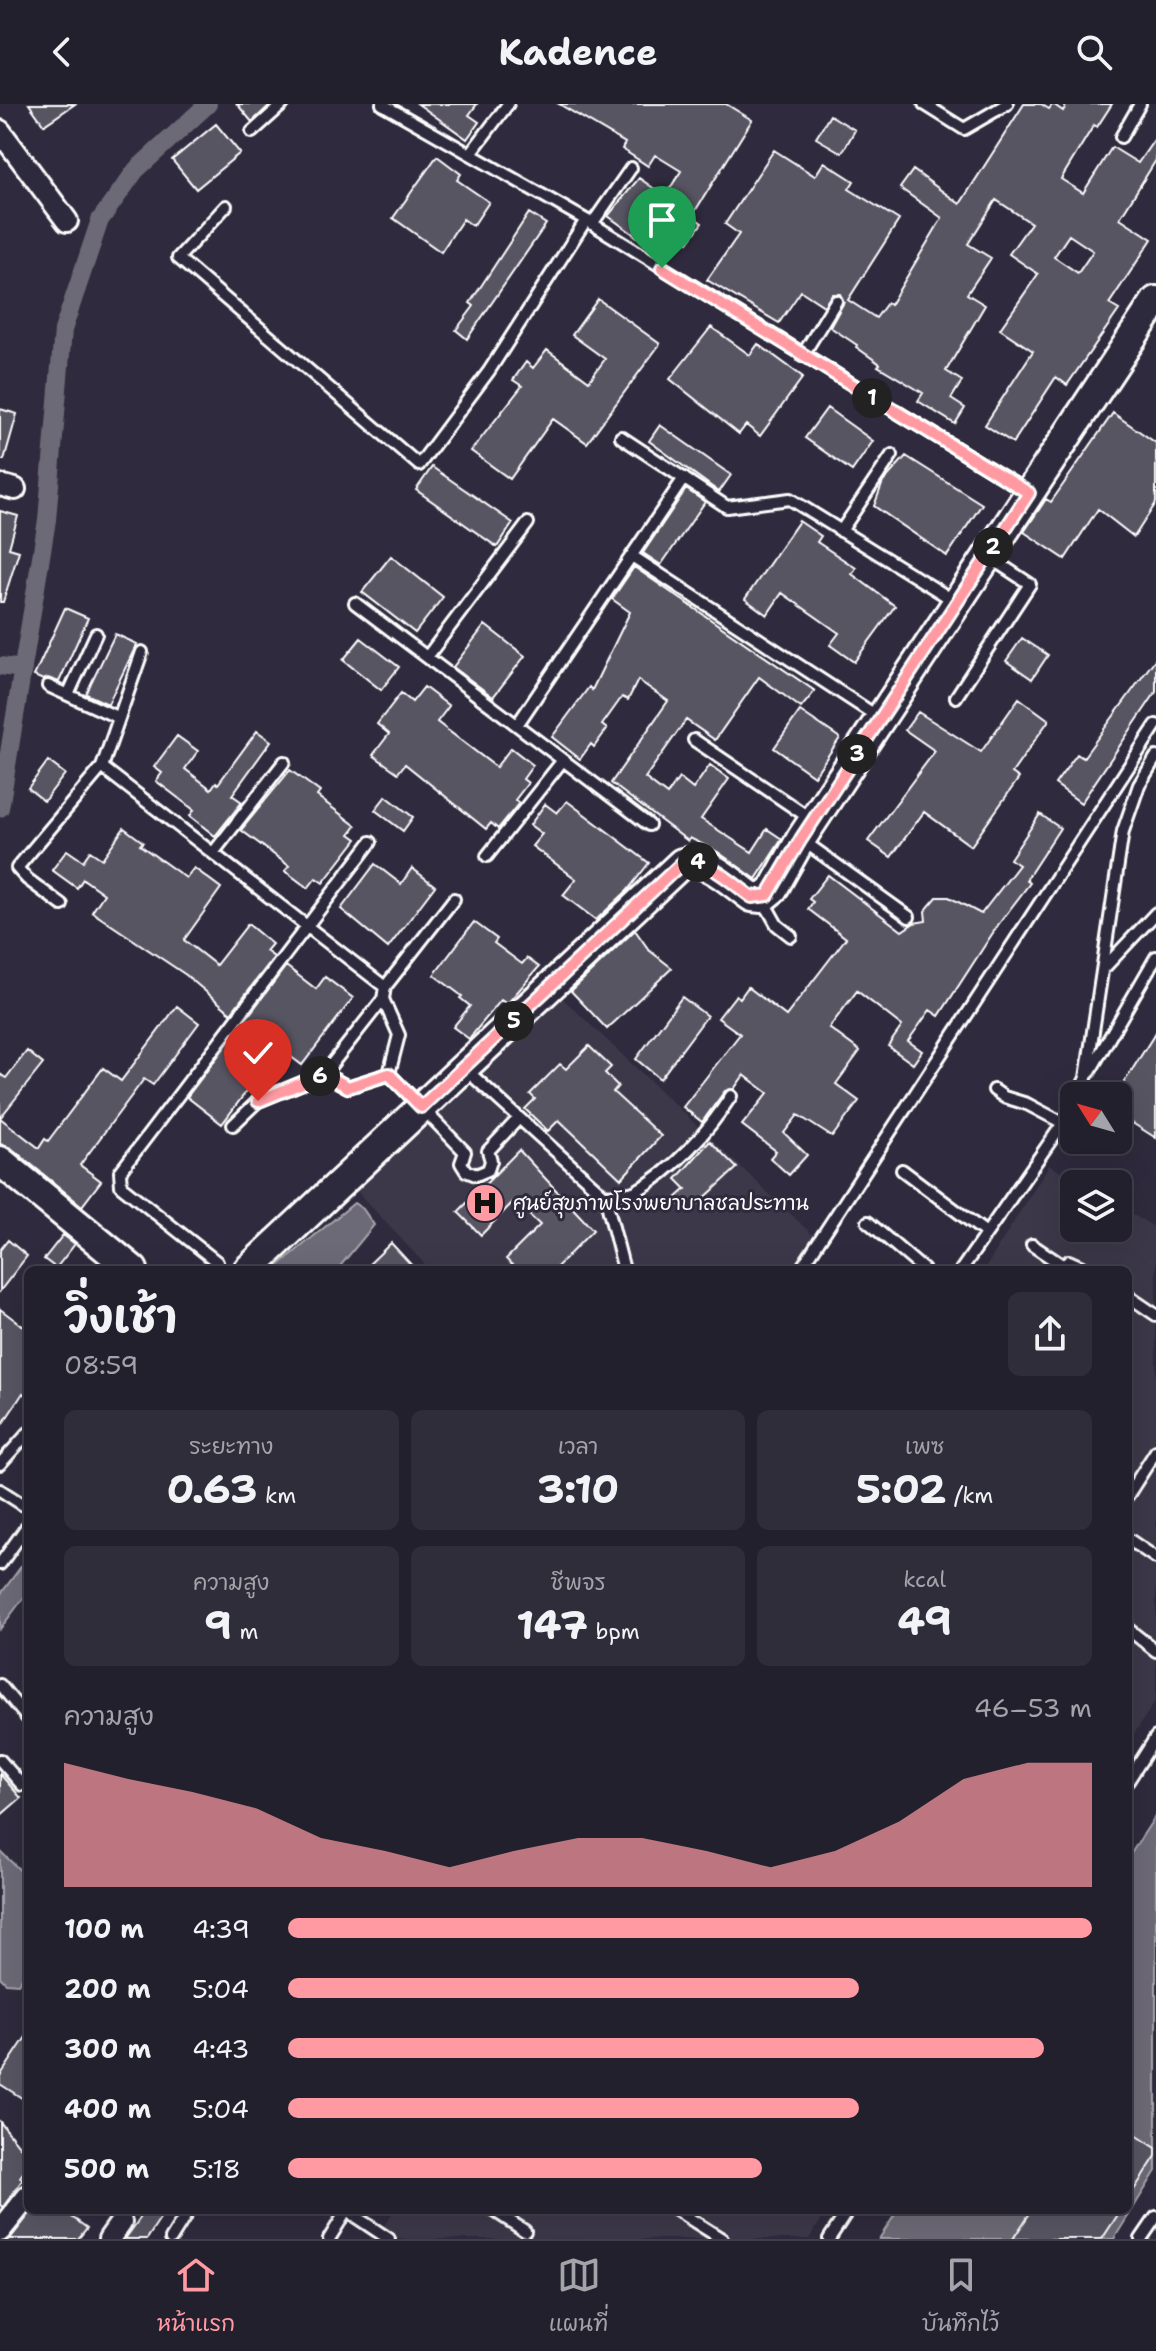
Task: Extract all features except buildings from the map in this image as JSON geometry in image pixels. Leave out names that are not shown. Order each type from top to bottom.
[{"type":"street","points":[[0,131],[67,221]]},
{"type":"street","points":[[252,1266],[682,863],[693,860],[703,863],[752,897],[762,898],[773,889],[807,830],[1156,301]]},
{"type":"street","points":[[0,1161],[128,1266]]},
{"type":"street","points":[[0,2231],[24,2201]]},
{"type":"street","points":[[109,2239],[121,2222]]},
{"type":"lane","points":[[252,132],[283,104]]},
{"type":"lane","points":[[382,104],[589,222],[1029,493]]},
{"type":"lane","points":[[471,153],[508,104]]},
{"type":"lane","points":[[924,104],[964,129],[1007,104]]},
{"type":"lane","points":[[1121,137],[1140,104]]},
{"type":"lane","points":[[226,206],[178,258],[419,465],[489,371],[589,222],[631,168]]},
{"type":"lane","points":[[802,356],[836,301]]},
{"type":"lane","points":[[621,437],[727,507],[790,499],[957,603]]},
{"type":"lane","points":[[841,531],[892,455]]},
{"type":"lane","points":[[517,725],[684,478]]},
{"type":"lane","points":[[427,657],[528,523]]},
{"type":"lane","points":[[632,556],[880,718]]},
{"type":"lane","points":[[956,697],[1030,584],[987,556]]},
{"type":"lane","points":[[355,603],[649,825]]},
{"type":"lane","points":[[68,695],[96,634]]},
{"type":"lane","points":[[62,905],[17,868],[102,767],[142,652]]},
{"type":"lane","points":[[48,686],[119,718]]},
{"type":"lane","points":[[803,1266],[1156,725]]},
{"type":"lane","points":[[694,740],[909,917]]},
{"type":"lane","points":[[1086,1078],[1123,831],[1139,785],[1156,757]]},
{"type":"lane","points":[[487,856],[563,760]]},
{"type":"lane","points":[[213,853],[284,762]]},
{"type":"lane","points":[[102,767],[307,926],[384,993],[399,1035],[389,1074]]},
{"type":"lane","points":[[217,1262],[121,1186],[120,1172],[371,842]]},
{"type":"lane","points":[[762,898],[777,925],[791,936]]},
{"type":"lane","points":[[233,1125],[258,1101],[324,1074],[454,899]]},
{"type":"lane","points":[[1104,968],[1156,913]]},
{"type":"lane","points":[[1084,1082],[1156,957]]},
{"type":"lane","points":[[464,1068],[605,1196],[623,1266]]},
{"type":"lane","points":[[324,1074],[348,1087],[389,1074]]},
{"type":"lane","points":[[389,1074],[465,1152],[461,1163],[466,1171],[476,1175],[488,1170],[491,1161],[488,1151],[519,1118]]},
{"type":"lane","points":[[994,1090],[1060,1122]]},
{"type":"lane","points":[[605,1196],[634,1192],[662,1172],[712,1126],[731,1096]]},
{"type":"lane","points":[[964,1266],[1060,1127]]},
{"type":"lane","points":[[902,1170],[986,1233]]},
{"type":"lane","points":[[868,1222],[919,1266]]},
{"type":"lane","points":[[1032,1245],[1059,1266]]},
{"type":"lane","points":[[1062,1266],[1069,1261],[1080,1266]]},
{"type":"lane","points":[[1132,1299],[1156,1315]]},
{"type":"lane","points":[[0,1464],[24,1437]]},
{"type":"lane","points":[[1132,1489],[1156,1451]]},
{"type":"lane","points":[[0,1490],[24,1505]]},
{"type":"lane","points":[[0,1564],[24,1531]]},
{"type":"lane","points":[[1132,1542],[1156,1558]]},
{"type":"lane","points":[[1132,1632],[1156,1651]]},
{"type":"lane","points":[[0,1685],[24,1714]]},
{"type":"lane","points":[[1132,1775],[1156,1737]]},
{"type":"lane","points":[[0,1760],[22,1785]]},
{"type":"lane","points":[[171,2239],[187,2214]]},
{"type":"lane","points":[[329,2239],[345,2214]]},
{"type":"lane","points":[[353,2214],[389,2239]]},
{"type":"lane","points":[[499,2214],[525,2231]]},
{"type":"lane","points":[[682,2214],[722,2239]]},
{"type":"lane","points":[[829,2239],[845,2214]]},
{"type":"lane","points":[[1141,2239],[1156,2217]]},
{"type":"shaded area","points":[[558,994],[815,1237],[796,1266],[426,1266],[350,1184]]},
{"type":"shaded area","points":[[1049,1165],[1060,1172],[1060,1242],[1132,1242],[1132,1214],[1156,1228],[1156,1700],[1132,1737],[1132,1266],[986,1266]]},
{"type":"shaded area","points":[[354,1203],[363,1209],[374,1225],[340,1266],[278,1266]]},
{"type":"shaded area","points":[[24,1562],[24,1597],[0,1629],[0,1595]]},
{"type":"shaded area","points":[[1156,1815],[1156,2171],[1132,2210],[1132,1852]]},
{"type":"shaded area","points":[[0,1851],[24,1874],[24,1975],[18,1984],[6,1983],[0,1977]]},
{"type":"shaded area","points":[[392,2214],[825,2214],[809,2239],[376,2239]]},
{"type":"shaded area","points":[[895,2214],[1129,2214],[1114,2239],[879,2239]]},
{"type":"waterway","points":[[0,808],[47,520],[63,330],[100,220],[136,170],[208,104]]},
{"type":"waterway","points":[[0,666],[23,669]]},
{"type":"place","name":"ศูนย์สุขภาพโรงพยาบาลชลประทาน","points":[[485,1203]]},
{"type":"route","points":[[258,1101],[324,1074],[348,1087],[389,1074],[421,1107],[682,863],[693,860],[703,863],[752,897],[768,895],[801,839],[1029,493],[662,268]]}]
